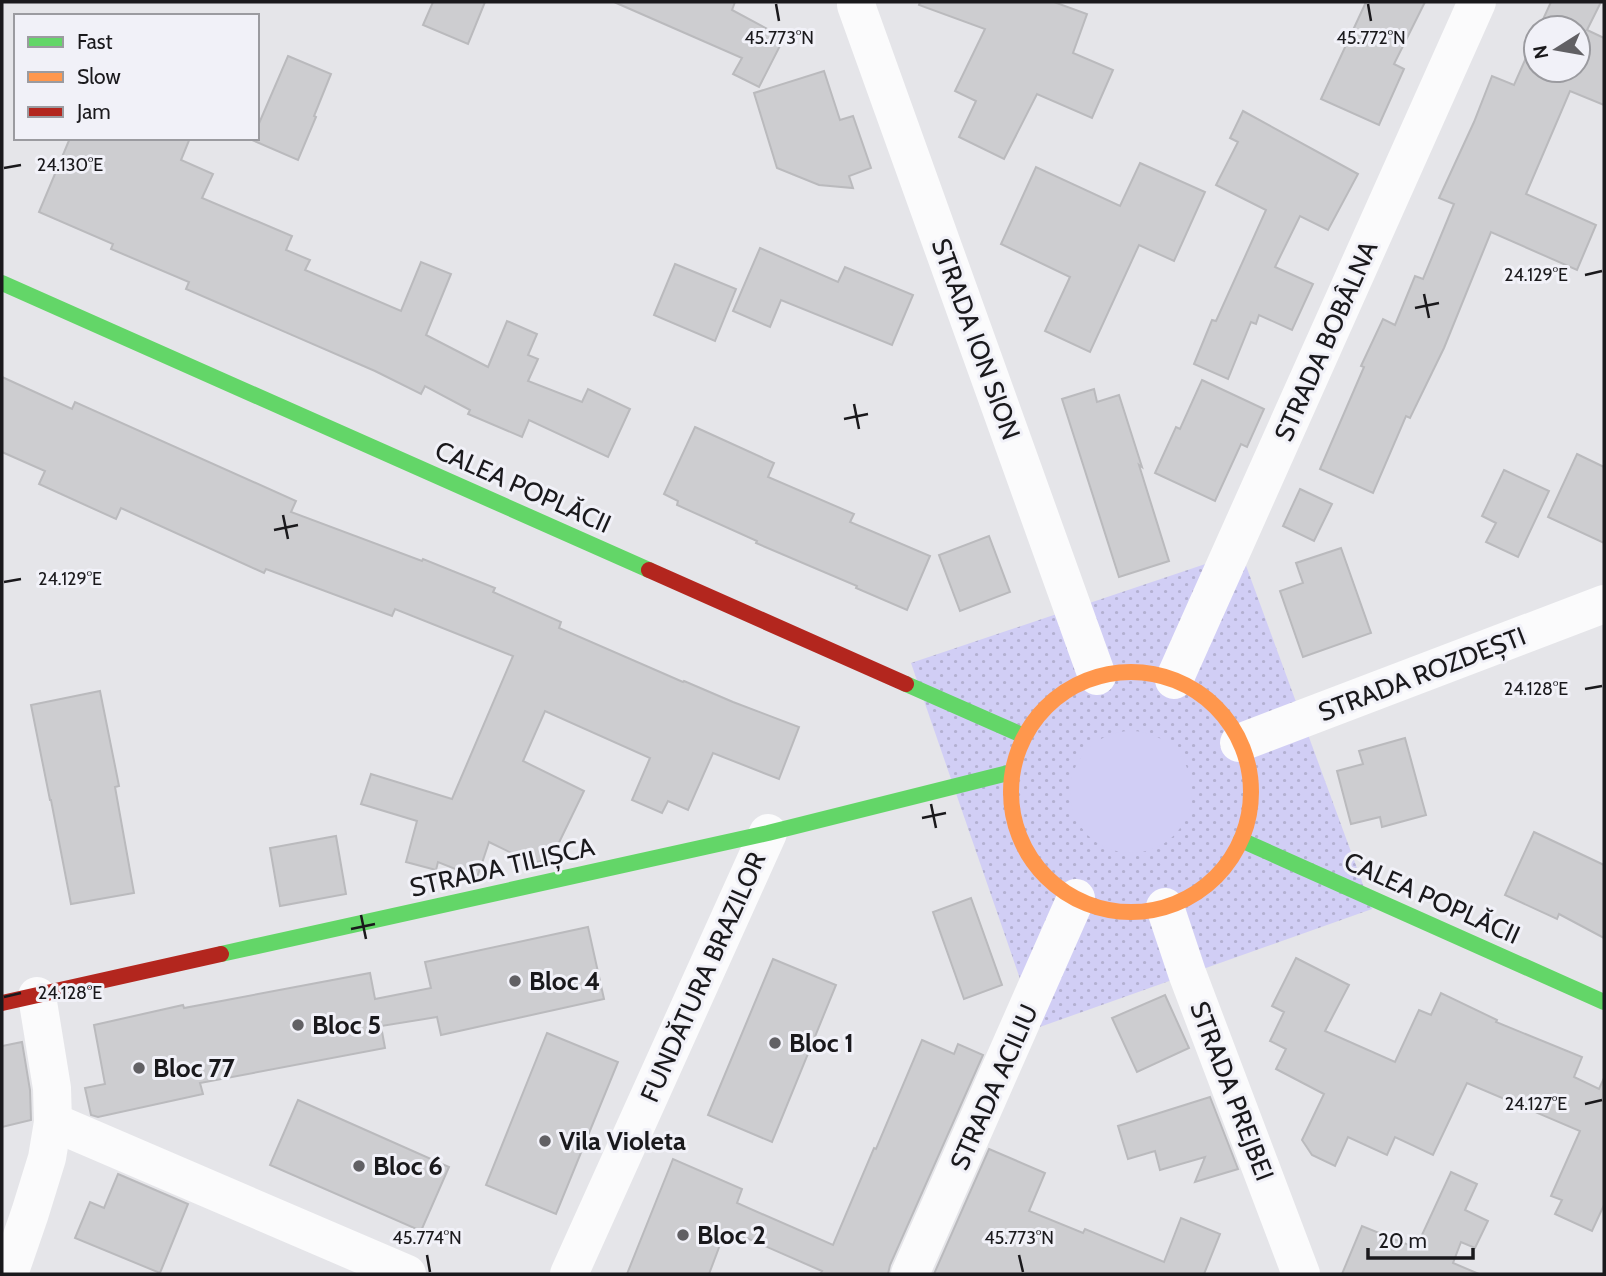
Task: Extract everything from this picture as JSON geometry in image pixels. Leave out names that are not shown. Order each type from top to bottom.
[{"type":"main road","name":"CALEA POPLĂCII","points":[[2,283],[1024,736]]},
{"type":"main road","points":[[1117,673],[1156,674],[1174,680],[1213,705],[1228,723],[1247,762],[1250,781],[1247,821],[1241,840],[1218,875],[1184,899],[1165,907],[1142,911],[1097,907],[1076,898],[1050,880],[1029,855],[1019,836],[1011,793],[1012,772],[1017,754],[1024,736],[1038,716],[1055,699],[1075,686],[1097,676],[1117,673]]},
{"type":"main road","name":"STRADA TILIȘCA","points":[[19,1000],[768,833],[1012,772]]},
{"type":"main road","name":"CALEA POPLĂCII","points":[[1241,840],[1604,1002]]},
{"type":"street","name":"STRADA BOBÂLNA","points":[[1174,680],[1477,2]]},
{"type":"street","name":"STRADA ION SION","points":[[854,3],[1097,676]]},
{"type":"street","name":"STRADA ROZDEȘTI","points":[[1239,743],[1604,604]]},
{"type":"street","name":"FUNDĂTURA BRAZILOR","points":[[569,1274],[768,833]]},
{"type":"street","name":"STRADA ACILIU","points":[[911,1274],[1076,898]]},
{"type":"street","name":"STRADA PREJBEI","points":[[1165,907],[1301,1274]]},
{"type":"street","points":[[9,1274],[47,1158],[53,1122],[52,1088],[19,1000]]},
{"type":"street","points":[[53,1122],[407,1274]]},
{"type":"shaded area","points":[[1241,552],[1372,909],[1037,1028],[911,663]]},
{"type":"shaded area","points":[[1131,731],[1154,735],[1174,749],[1188,769],[1192,792],[1188,815],[1174,835],[1154,849],[1131,853],[1108,849],[1088,835],[1074,815],[1070,792],[1074,769],[1088,749],[1108,735]]},
{"type":"building","points":[[433,2],[485,2],[468,44],[423,25]]},
{"type":"building","points":[[614,2],[735,2],[732,10],[784,38],[759,87],[733,74],[742,58]]},
{"type":"building","points":[[920,2],[1054,2],[1087,14],[1073,53],[1113,70],[1092,118],[1037,94],[1004,159],[959,137],[976,101],[955,91],[985,29],[919,5]]},
{"type":"building","points":[[1366,2],[1425,2],[1394,64],[1404,69],[1379,125],[1321,99]]},
{"type":"building","points":[[1551,2],[1601,2],[1592,20],[1592,14],[1545,14]]},
{"type":"building","points":[[1592,32],[1604,38],[1604,105],[1570,91],[1526,194],[1596,225],[1577,270],[1491,232],[1444,348],[1410,418],[1406,416],[1373,493],[1320,469],[1383,319],[1395,325],[1415,276],[1423,279],[1454,204],[1439,198],[1492,76],[1514,85],[1522,67],[1522,84],[1592,84]]},
{"type":"building","points":[[288,56],[331,74],[298,160],[252,140],[259,140],[259,123]]},
{"type":"building","points":[[824,71],[840,120],[853,116],[871,168],[849,176],[853,188],[819,185],[777,168],[754,93]]},
{"type":"building","points":[[1243,111],[1358,174],[1328,230],[1300,216],[1275,267],[1313,284],[1292,330],[1259,315],[1256,324],[1251,322],[1228,379],[1194,364],[1212,320],[1216,321],[1266,210],[1216,185],[1238,142],[1230,138]]},
{"type":"building","points":[[69,140],[189,140],[181,160],[213,174],[202,198],[292,236],[286,250],[310,260],[305,270],[401,311],[421,262],[451,274],[426,335],[488,367],[507,321],[537,334],[528,355],[538,359],[528,381],[582,402],[588,389],[630,409],[608,457],[529,420],[522,437],[468,414],[470,410],[425,386],[421,394],[375,371],[186,289],[189,282],[111,249],[113,244],[39,212]]},
{"type":"building","points":[[1140,163],[1205,192],[1174,261],[1139,245],[1090,352],[1045,331],[1070,277],[1001,244],[1036,167],[1120,206]]},
{"type":"building","points":[[760,248],[838,282],[845,267],[913,295],[892,345],[781,300],[770,327],[733,311]]},
{"type":"building","points":[[675,264],[736,289],[715,341],[654,315]]},
{"type":"building","points":[[2,377],[72,409],[75,402],[296,501],[291,512],[495,588],[493,592],[561,622],[559,628],[683,682],[799,727],[779,779],[713,753],[688,810],[668,801],[662,813],[632,800],[650,758],[545,711],[523,761],[584,791],[551,859],[532,863],[489,842],[478,875],[473,876],[438,862],[436,870],[406,862],[417,821],[361,804],[371,774],[452,799],[513,656],[395,609],[392,616],[266,569],[264,573],[121,508],[116,519],[39,484],[45,471],[2,452]]},
{"type":"building","points":[[1202,380],[1264,409],[1247,447],[1241,444],[1215,501],[1155,473],[1176,427],[1180,429]]},
{"type":"building","points":[[1094,389],[1097,402],[1119,395],[1169,561],[1119,577],[1062,399]]},
{"type":"building","points":[[695,427],[774,463],[768,477],[854,514],[850,522],[930,556],[907,610],[756,543],[757,541],[677,505],[678,501],[664,494]]},
{"type":"building","points":[[1577,454],[1604,467],[1604,543],[1548,517]]},
{"type":"building","points":[[1504,470],[1549,491],[1518,557],[1486,542],[1496,523],[1482,516]]},
{"type":"building","points":[[1300,489],[1332,504],[1314,541],[1283,526]]},
{"type":"building","points":[[989,536],[1010,592],[960,611],[939,555]]},
{"type":"building","points":[[1341,548],[1371,633],[1303,657],[1280,591],[1303,583],[1296,563]]},
{"type":"building","points":[[100,691],[119,786],[115,787],[134,893],[71,904],[31,705]]},
{"type":"building","points":[[1405,738],[1426,815],[1382,827],[1380,817],[1351,824],[1337,771],[1363,764],[1359,751]]},
{"type":"building","points":[[1534,832],[1604,865],[1604,938],[1559,914],[1557,919],[1505,895]]},
{"type":"building","points":[[336,836],[346,894],[280,906],[270,848]]},
{"type":"building","points":[[971,898],[1002,985],[964,999],[933,912]]},
{"type":"building","points":[[588,927],[604,999],[441,1035],[437,1017],[381,1026],[385,1048],[200,1083],[203,1094],[98,1117],[91,1115],[85,1088],[105,1084],[94,1025],[183,1005],[184,1008],[370,973],[375,999],[431,988],[425,962]]},
{"type":"building","points":[[1296,958],[1349,985],[1325,1031],[1395,1062],[1419,1010],[1431,1015],[1441,993],[1497,1020],[1496,1022],[1582,1057],[1574,1077],[1599,1089],[1604,1078],[1604,1205],[1592,1231],[1555,1214],[1562,1200],[1551,1196],[1580,1131],[1467,1083],[1433,1155],[1395,1137],[1387,1155],[1348,1137],[1335,1166],[1312,1155],[1302,1140],[1324,1094],[1276,1069],[1286,1049],[1270,1041],[1284,1012],[1272,1006]]},
{"type":"building","name":"Bloc 1","points":[[773,959],[836,985],[772,1142],[708,1115]]},
{"type":"building","points":[[1165,995],[1189,1048],[1137,1072],[1112,1018]]},
{"type":"building","name":"Vila Violeta","points":[[547,1033],[618,1062],[556,1214],[486,1185]]},
{"type":"building","points":[[922,1040],[954,1054],[958,1044],[983,1055],[888,1274],[820,1274],[822,1271],[726,1229],[709,1274],[627,1274],[673,1159],[742,1189],[737,1203],[833,1245]]},
{"type":"building","points":[[22,1042],[30,1090],[31,1120],[2,1127],[2,1046]]},
{"type":"building","points":[[1210,1097],[1238,1169],[1195,1182],[1205,1157],[1160,1170],[1155,1151],[1128,1159],[1118,1126]]},
{"type":"building","name":"Bloc 6","points":[[298,1100],[449,1167],[421,1231],[270,1165]]},
{"type":"building","points":[[989,1149],[1045,1173],[1029,1211],[1083,1233],[1085,1229],[1164,1262],[1181,1218],[1220,1234],[1204,1274],[934,1274]]},
{"type":"building","points":[[1451,1172],[1477,1184],[1465,1210],[1488,1221],[1475,1248],[1461,1242],[1453,1263],[1479,1274],[1342,1274],[1362,1226],[1416,1248]]},
{"type":"building","points":[[118,1174],[188,1204],[160,1273],[75,1238],[90,1202],[104,1208]]},
{"type":"traffic: fast","points":[[2,283],[649,570]]},
{"type":"traffic: fast","points":[[906,684],[1024,736]]},
{"type":"traffic: fast","points":[[221,954],[768,833],[1012,772]]},
{"type":"traffic: fast","points":[[1241,840],[1604,1002]]},
{"type":"traffic: slow","points":[[1131,672],[1177,682],[1216,707],[1241,746],[1251,792],[1241,838],[1216,877],[1177,902],[1131,912],[1085,902],[1046,877],[1021,838],[1011,792],[1021,746],[1046,707],[1085,682],[1131,672]]},
{"type":"traffic: jam","points":[[649,570],[906,684]]},
{"type":"traffic: jam","points":[[2,1003],[221,954]]},
{"type":"place","name":"Bloc 4","points":[[515,981]]},
{"type":"place","name":"Bloc 5","points":[[298,1025]]},
{"type":"place","name":"Bloc 1","points":[[775,1043]]},
{"type":"place","name":"Bloc 77","points":[[139,1068]]},
{"type":"place","name":"Vila Violeta","points":[[545,1141]]},
{"type":"place","name":"Bloc 6","points":[[359,1166]]},
{"type":"place","name":"Bloc 2","points":[[683,1235]]}]
